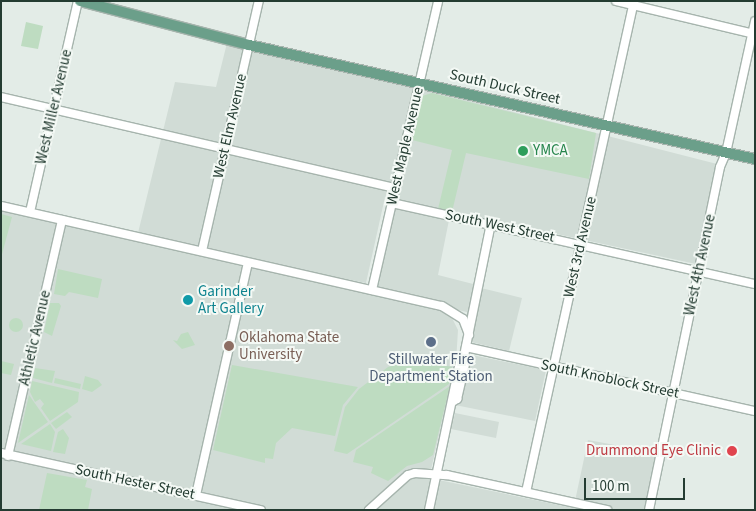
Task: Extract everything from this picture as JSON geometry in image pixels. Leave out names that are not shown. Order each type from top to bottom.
[{"type":"main road","name":"South Duck Street","points":[[79,1],[249,44],[755,159]]},
{"type":"street","name":"West Miller Avenue","points":[[30,212],[79,1]]},
{"type":"street","name":"West Elm Avenue","points":[[202,251],[259,1]]},
{"type":"street","name":"West Maple Avenue","points":[[372,290],[438,1]]},
{"type":"street","points":[[616,1],[633,3],[753,34]]},
{"type":"street","name":"West 3rd Avenue","points":[[526,492],[633,3]]},
{"type":"street","name":"West 4th Avenue","points":[[649,510],[720,167],[726,153],[755,21]]},
{"type":"street","points":[[1,98],[395,188]]},
{"type":"street","name":"South West Street","points":[[392,203],[491,223],[755,284]]},
{"type":"street","points":[[1,206],[372,290],[453,311],[463,319],[469,335]]},
{"type":"street","name":"Athletic Avenue","points":[[4,454],[62,220]]},
{"type":"street","points":[[429,510],[454,401],[460,361],[464,356],[469,335],[491,223]]},
{"type":"street","points":[[196,496],[248,262]]},
{"type":"street","name":"South Knoblock Street","points":[[466,346],[755,411]]},
{"type":"street","name":"South Hester Street","points":[[4,454],[261,510]]},
{"type":"street","points":[[369,510],[397,484],[414,473],[438,474],[606,510]]},
{"type":"shaded area","points":[[228,39],[717,164],[696,264],[385,197],[366,283],[137,237],[175,82],[216,87]]},
{"type":"shaded area","points":[[392,203],[450,215],[438,275],[477,285],[471,313],[372,290]]},
{"type":"shaded area","name":"Oklahoma State University","points":[[1,206],[449,312],[458,330],[456,362],[429,478],[583,510],[1,510]]},
{"type":"shaded area","points":[[481,288],[522,298],[509,351],[471,342]]},
{"type":"shaded area","points":[[467,354],[546,370],[535,421],[455,405]]},
{"type":"shaded area","points":[[455,413],[499,422],[496,438],[451,429]]},
{"type":"shaded area","points":[[588,440],[658,453],[644,510],[618,510],[575,501]]},
{"type":"green space","points":[[26,22],[43,26],[38,49],[21,46]]},
{"type":"green space","name":"YMCA","points":[[432,93],[596,133],[589,179],[466,153],[452,212],[438,209],[452,150],[412,140],[422,96]]},
{"type":"green space","points":[[1,214],[12,217],[1,258]]},
{"type":"green space","points":[[58,269],[102,279],[98,298],[69,292],[65,296],[54,294]]},
{"type":"green space","points":[[50,303],[59,303],[61,306],[52,336],[44,332]]},
{"type":"green space","points":[[13,318],[19,318],[23,325],[19,332],[13,332],[9,328],[9,322]]},
{"type":"green space","points":[[188,332],[195,345],[182,349],[173,340],[177,341],[181,334]]},
{"type":"green space","points":[[415,359],[452,367],[449,384],[347,454],[334,451],[345,407],[359,389],[388,367]]},
{"type":"green space","points":[[1,361],[14,364],[11,375],[1,373]]},
{"type":"green space","points":[[232,365],[358,387],[343,405],[335,436],[292,428],[276,443],[273,459],[265,458],[265,463],[213,450]]},
{"type":"green space","points":[[35,368],[55,371],[52,383],[33,378]]},
{"type":"green space","points":[[85,376],[98,380],[102,385],[92,392],[82,389]]},
{"type":"green space","points":[[55,378],[81,384],[80,389],[54,383]]},
{"type":"green space","points":[[32,381],[79,392],[78,402],[50,421],[41,408],[44,404],[40,399],[35,402],[30,392]]},
{"type":"green space","points":[[450,386],[433,455],[422,462],[407,466],[388,481],[371,473],[373,467],[353,462],[356,450]]},
{"type":"green space","points":[[29,395],[48,422],[18,443]]},
{"type":"green space","points":[[67,412],[72,417],[56,429],[51,423]]},
{"type":"green space","points":[[50,424],[55,432],[51,451],[21,444]]},
{"type":"green space","points":[[63,429],[69,438],[65,454],[53,452],[58,432]]},
{"type":"green space","points":[[47,473],[87,480],[85,487],[92,489],[88,510],[39,510]]},
{"type":"place","name":"YMCA","points":[[523,151]]},
{"type":"place","name":"Garinder Art Gallery","points":[[188,300]]},
{"type":"place","name":"Stillwater Fire Department Station","points":[[431,342]]},
{"type":"place","name":"Oklahoma State University","points":[[229,346]]},
{"type":"place","name":"Drummond Eye Clinic","points":[[732,451]]}]
